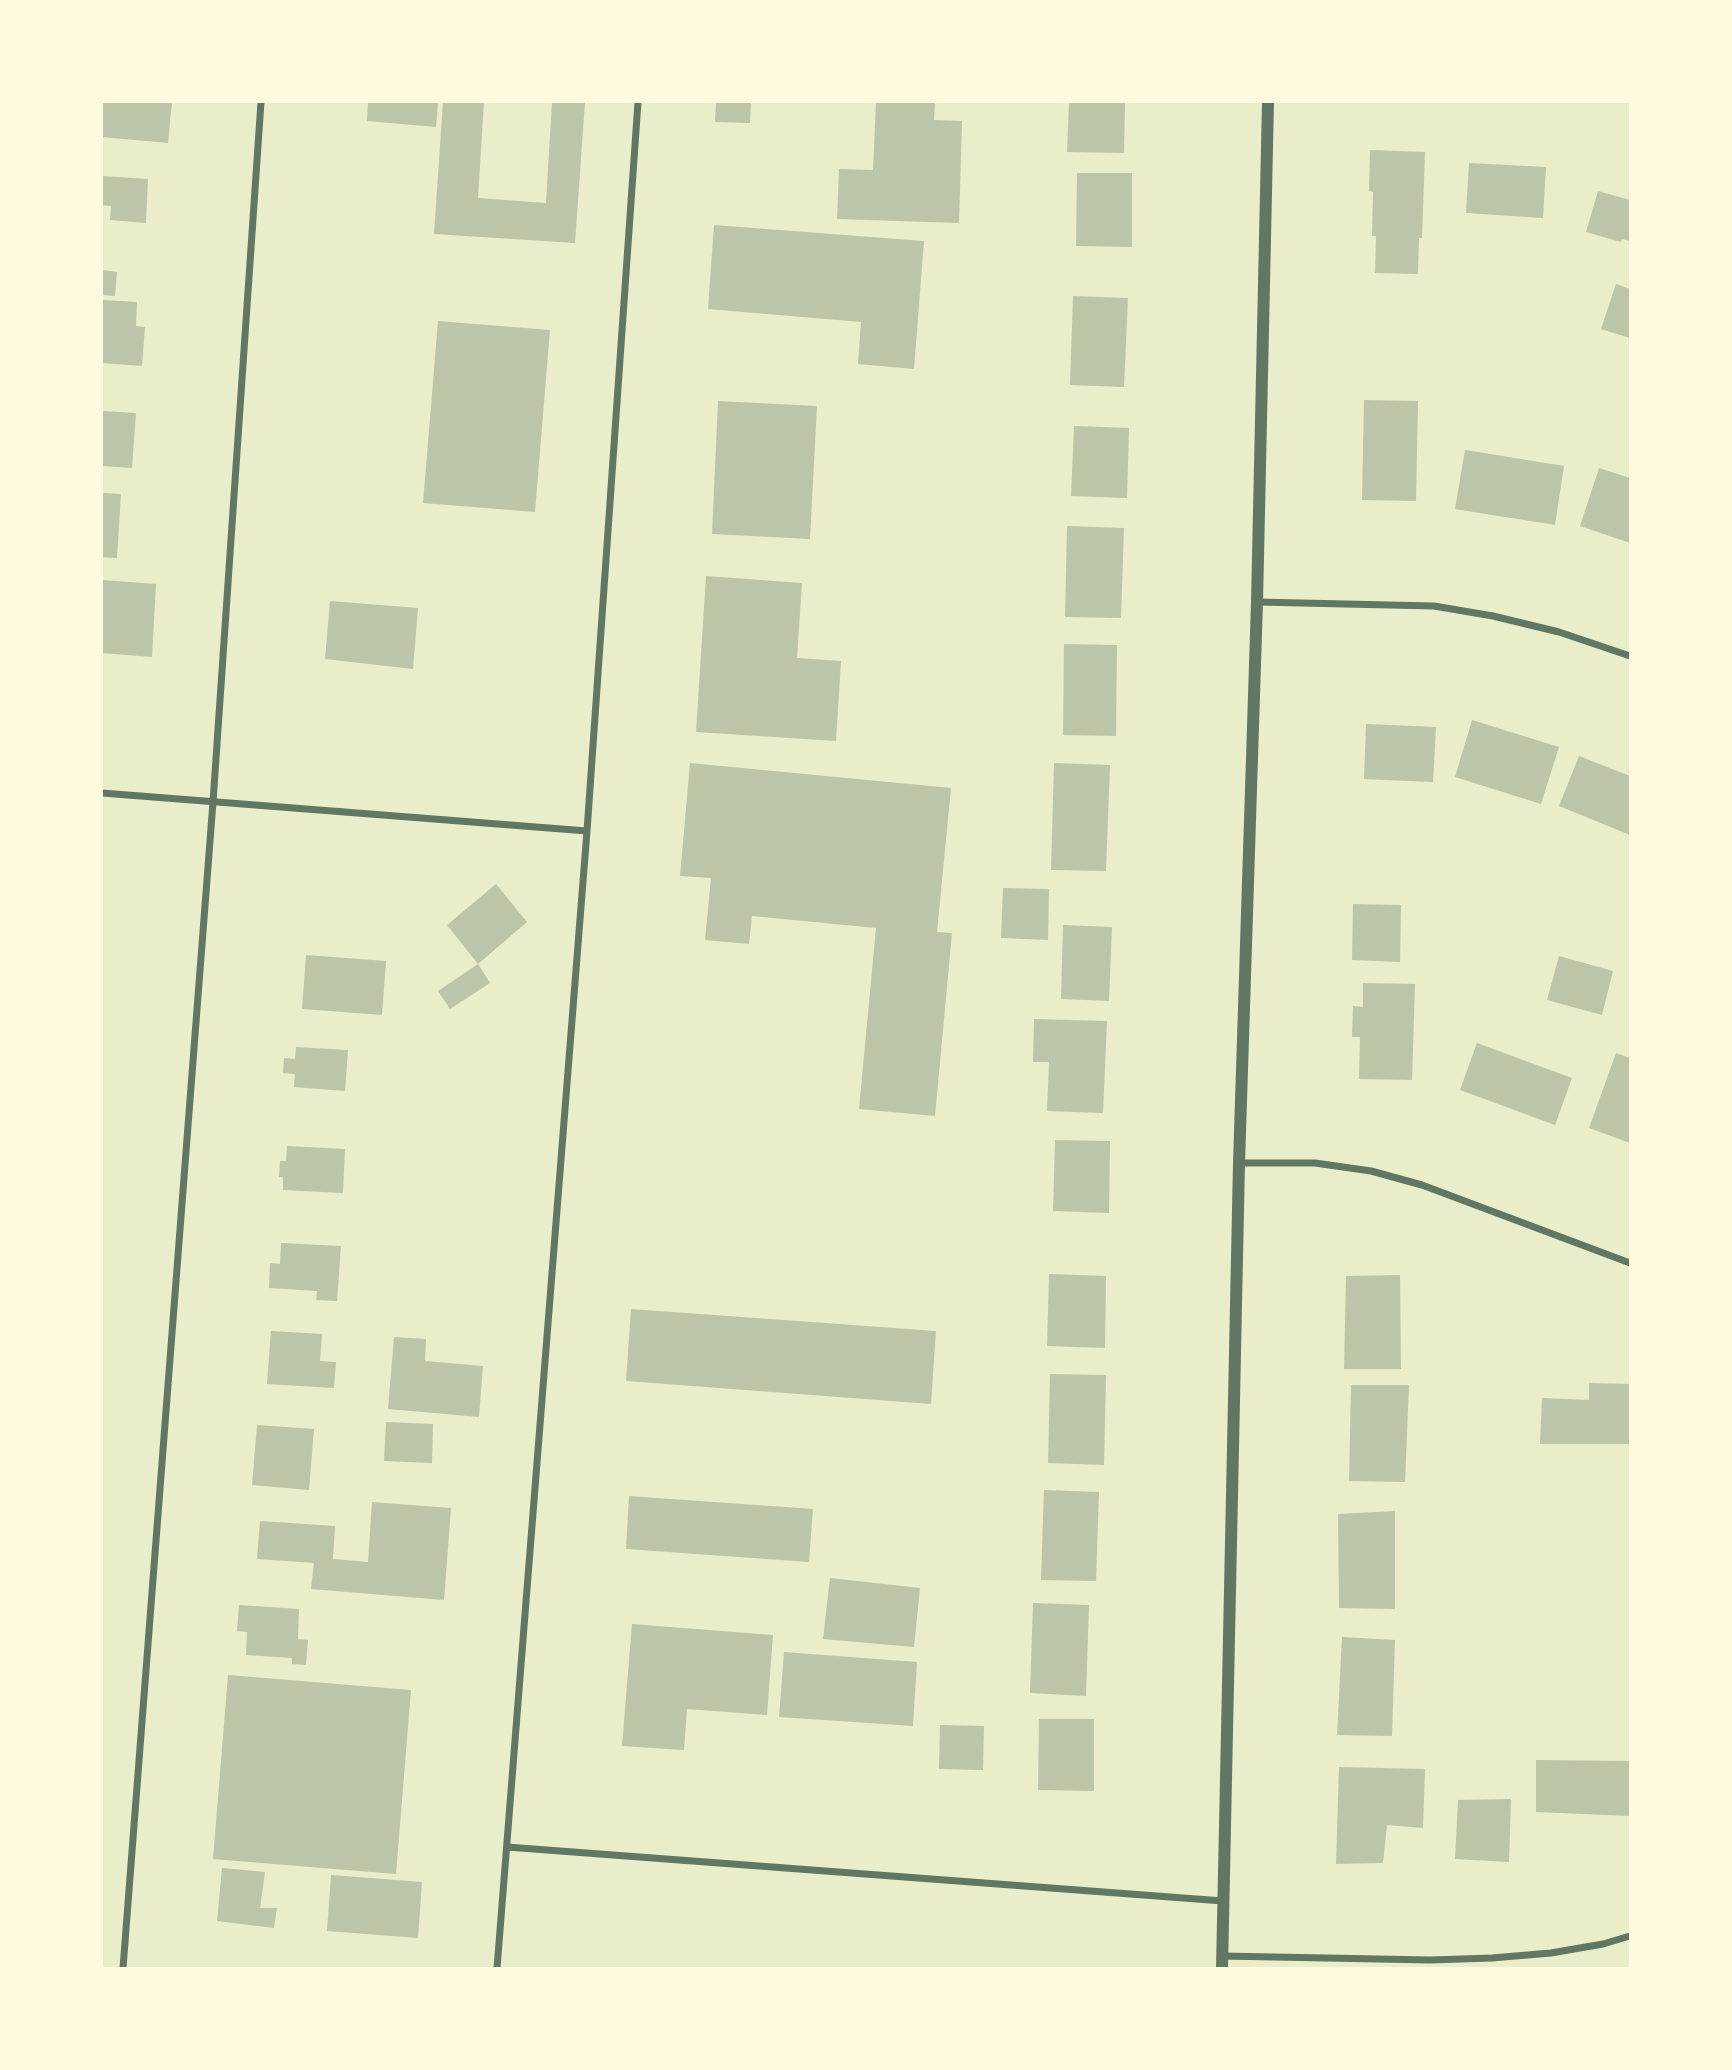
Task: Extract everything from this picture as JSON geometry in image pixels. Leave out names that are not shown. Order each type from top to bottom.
[{"type":"street","points":[[123,1969],[212,802],[261,102]]},
{"type":"street","points":[[497,1969],[587,831],[638,102]]},
{"type":"street","points":[[1268,102],[1257,602],[1239,1163],[1222,1963],[1492,1958],[1551,1953],[1603,1944],[1630,1936]]},
{"type":"street","points":[[1257,602],[1434,606],[1493,616],[1559,632],[1630,656]]},
{"type":"street","points":[[102,793],[587,831]]},
{"type":"street","points":[[1239,1163],[1315,1163],[1371,1171],[1422,1185],[1630,1263]]},
{"type":"street","points":[[508,1847],[1223,1901]]},
{"type":"building","points":[[102,102],[172,102],[168,143],[102,137]]},
{"type":"building","points":[[368,102],[438,102],[436,127],[367,121]]},
{"type":"building","points":[[443,102],[484,102],[478,198],[546,203],[552,102],[585,102],[575,243],[434,234]]},
{"type":"building","points":[[716,102],[751,102],[750,123],[715,122]]},
{"type":"building","points":[[876,102],[935,102],[934,120],[962,121],[959,223],[837,219],[839,169],[873,170]]},
{"type":"building","points":[[1069,102],[1125,102],[1124,153],[1067,152]]},
{"type":"building","points":[[1370,150],[1425,152],[1418,274],[1375,273],[1373,192],[1369,191]]},
{"type":"building","points":[[1469,163],[1546,167],[1543,218],[1466,213]]},
{"type":"building","points":[[1077,173],[1132,173],[1132,247],[1076,246]]},
{"type":"building","points":[[102,176],[148,179],[146,223],[110,220],[111,206],[102,205]]},
{"type":"building","points":[[1598,191],[1630,200],[1630,241],[1622,239],[1621,242],[1586,232]]},
{"type":"building","points":[[714,225],[924,241],[914,369],[858,364],[861,322],[708,309]]},
{"type":"building","points":[[102,270],[117,272],[115,296],[102,295]]},
{"type":"building","points":[[1616,284],[1630,289],[1630,338],[1601,329]]},
{"type":"building","points":[[1073,296],[1128,298],[1124,387],[1070,385]]},
{"type":"building","points":[[102,300],[137,302],[136,326],[145,327],[142,366],[102,363]]},
{"type":"building","points":[[438,321],[550,330],[535,512],[423,503]]},
{"type":"building","points":[[1364,400],[1418,401],[1416,501],[1362,500]]},
{"type":"building","points":[[718,401],[817,406],[810,539],[712,534]]},
{"type":"building","points":[[102,411],[136,413],[132,468],[102,466]]},
{"type":"building","points":[[1074,426],[1129,428],[1127,498],[1071,496]]},
{"type":"building","points":[[1465,450],[1564,466],[1555,525],[1455,509]]},
{"type":"building","points":[[1599,468],[1630,478],[1630,543],[1580,526]]},
{"type":"building","points":[[102,493],[121,494],[117,558],[102,557]]},
{"type":"building","points":[[1067,526],[1124,528],[1121,618],[1065,617]]},
{"type":"building","points":[[706,576],[802,583],[797,658],[841,661],[836,741],[696,732]]},
{"type":"building","points":[[102,580],[156,584],[152,657],[102,653]]},
{"type":"building","points":[[330,601],[418,608],[413,669],[325,659]]},
{"type":"building","points":[[1064,644],[1117,645],[1116,736],[1063,735]]},
{"type":"building","points":[[1472,720],[1559,747],[1541,804],[1455,777]]},
{"type":"building","points":[[1366,724],[1436,727],[1433,782],[1364,779]]},
{"type":"building","points":[[1579,756],[1630,776],[1630,835],[1559,806]]},
{"type":"building","points":[[690,763],[951,788],[937,932],[952,933],[935,1116],[859,1109],[876,928],[752,916],[749,944],[705,940],[711,878],[680,876]]},
{"type":"building","points":[[1054,763],[1110,765],[1106,871],[1051,870]]},
{"type":"building","points":[[496,884],[527,922],[478,964],[447,925]]},
{"type":"building","points":[[1003,888],[1049,889],[1048,940],[1001,938]]},
{"type":"building","points":[[1353,904],[1401,905],[1400,962],[1352,960]]},
{"type":"building","points":[[1063,925],[1112,927],[1109,1001],[1061,999]]},
{"type":"building","points":[[306,955],[386,961],[382,1015],[302,1009]]},
{"type":"building","points":[[1559,956],[1613,971],[1602,1015],[1547,1000]]},
{"type":"building","points":[[478,964],[490,983],[450,1009],[438,991]]},
{"type":"building","points":[[1363,983],[1415,984],[1412,1080],[1359,1079],[1360,1037],[1352,1037],[1353,1006],[1363,1007]]},
{"type":"building","points":[[1034,1019],[1107,1021],[1103,1113],[1047,1111],[1049,1062],[1033,1062]]},
{"type":"building","points":[[1477,1043],[1572,1078],[1555,1125],[1460,1090]]},
{"type":"building","points":[[296,1047],[348,1050],[345,1091],[294,1087],[295,1074],[283,1073],[284,1058],[295,1059]]},
{"type":"building","points":[[1616,1053],[1630,1058],[1630,1143],[1589,1128]]},
{"type":"building","points":[[1055,1140],[1110,1141],[1109,1213],[1053,1211]]},
{"type":"building","points":[[287,1146],[345,1149],[343,1193],[283,1190],[283,1177],[279,1177],[280,1161],[286,1161]]},
{"type":"building","points":[[281,1243],[341,1246],[337,1301],[316,1300],[317,1291],[269,1288],[270,1263],[280,1264]]},
{"type":"building","points":[[1049,1274],[1106,1276],[1105,1348],[1047,1346]]},
{"type":"building","points":[[1400,1275],[1401,1369],[1344,1369],[1346,1276]]},
{"type":"building","points":[[631,1309],[936,1331],[931,1404],[626,1381]]},
{"type":"building","points":[[271,1331],[322,1334],[320,1361],[336,1362],[334,1388],[267,1384]]},
{"type":"building","points":[[394,1337],[426,1339],[425,1361],[483,1366],[479,1417],[388,1409]]},
{"type":"building","points":[[1050,1374],[1106,1375],[1104,1465],[1048,1463]]},
{"type":"building","points":[[1589,1383],[1630,1384],[1630,1444],[1540,1444],[1542,1398],[1589,1400]]},
{"type":"building","points":[[1351,1385],[1409,1385],[1405,1482],[1349,1481]]},
{"type":"building","points":[[386,1422],[433,1424],[432,1463],[384,1461]]},
{"type":"building","points":[[257,1425],[314,1429],[309,1490],[252,1485]]},
{"type":"building","points":[[1044,1490],[1099,1492],[1096,1581],[1041,1580]]},
{"type":"building","points":[[629,1496],[813,1509],[809,1562],[626,1549]]},
{"type":"building","points":[[372,1502],[451,1508],[444,1600],[311,1589],[314,1563],[257,1559],[260,1521],[335,1526],[333,1559],[368,1562]]},
{"type":"building","points":[[1395,1511],[1395,1609],[1339,1608],[1338,1514]]},
{"type":"building","points":[[830,1578],[920,1588],[914,1647],[823,1639]]},
{"type":"building","points":[[1033,1603],[1089,1605],[1086,1696],[1030,1693]]},
{"type":"building","points":[[239,1605],[299,1609],[298,1639],[308,1640],[306,1665],[292,1664],[292,1658],[246,1655],[247,1632],[237,1631]]},
{"type":"building","points":[[632,1624],[773,1635],[767,1715],[687,1709],[684,1750],[622,1746]]},
{"type":"building","points":[[1342,1637],[1395,1640],[1392,1736],[1337,1735]]},
{"type":"building","points":[[784,1652],[917,1662],[913,1726],[779,1717]]},
{"type":"building","points":[[228,1675],[411,1690],[396,1874],[213,1859]]},
{"type":"building","points":[[1039,1719],[1094,1719],[1094,1791],[1038,1790]]},
{"type":"building","points":[[940,1725],[984,1726],[983,1770],[939,1769]]},
{"type":"building","points":[[1536,1760],[1630,1761],[1629,1816],[1536,1812]]},
{"type":"building","points":[[1339,1767],[1425,1769],[1423,1828],[1387,1825],[1383,1863],[1336,1864]]},
{"type":"building","points":[[1511,1799],[1509,1862],[1455,1859],[1458,1800]]},
{"type":"building","points":[[222,1868],[265,1872],[260,1908],[277,1908],[274,1928],[217,1921]]},
{"type":"building","points":[[331,1875],[422,1882],[418,1938],[327,1931]]}]
